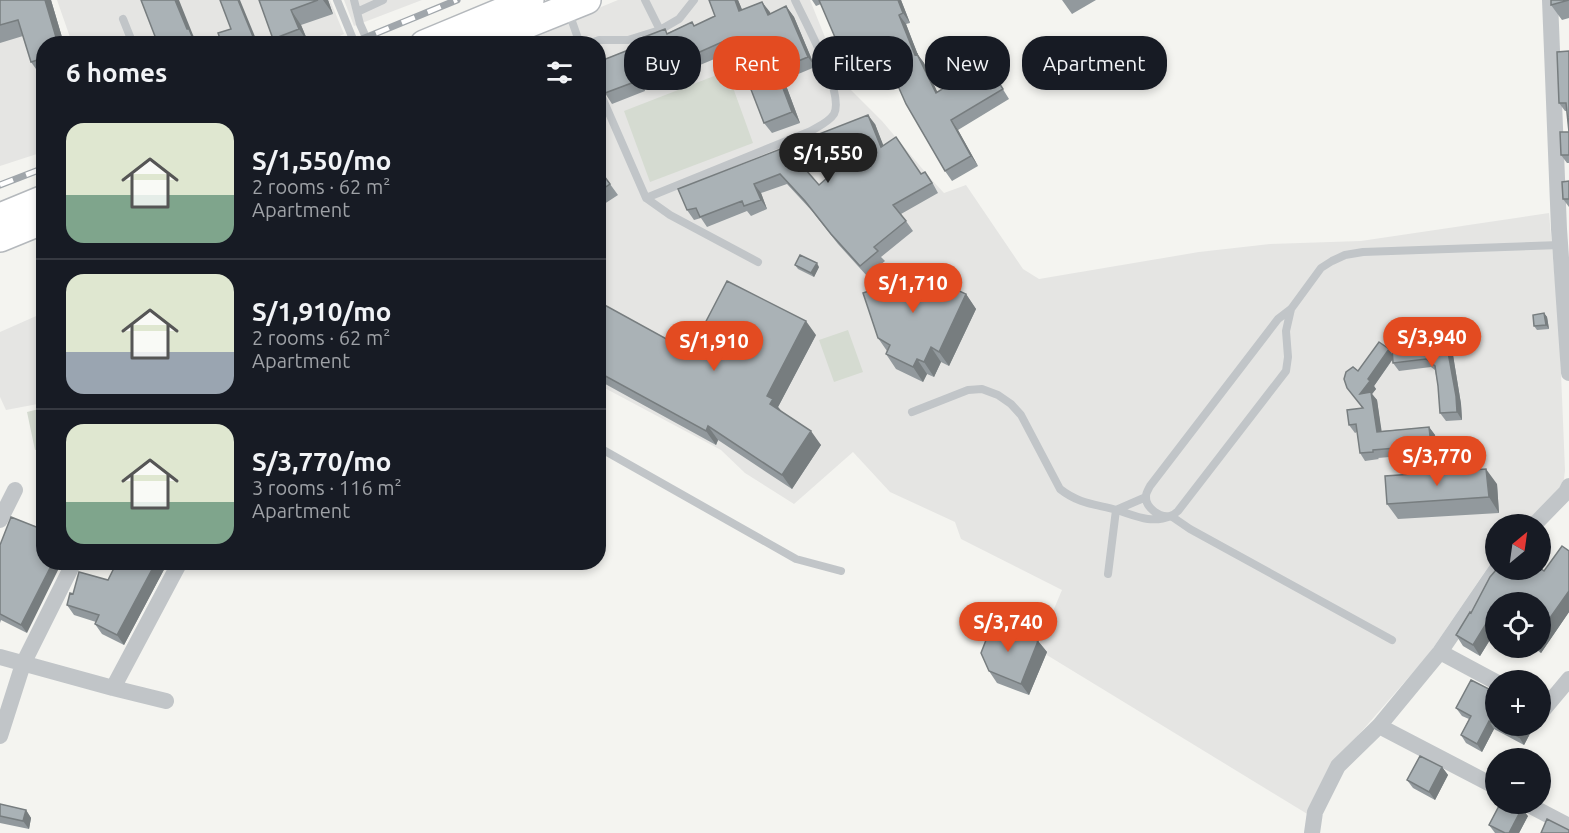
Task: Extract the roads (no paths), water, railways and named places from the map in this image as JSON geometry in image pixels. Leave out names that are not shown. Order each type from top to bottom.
[{"type":"main road","points":[[443,36],[530,0]]},
{"type":"main road","points":[[497,36],[573,3]]},
{"type":"main road","points":[[0,217],[36,211]]},
{"type":"main road","points":[[0,238],[36,213]]},
{"type":"street","points":[[1550,0],[1569,373]]},
{"type":"street","points":[[1545,514],[1569,486]]},
{"type":"street","points":[[0,520],[15,490]]},
{"type":"street","points":[[0,736],[23,664],[70,570]]},
{"type":"street","points":[[113,688],[176,570]]},
{"type":"street","points":[[1312,833],[1315,812],[1338,766],[1380,726],[1440,652],[1489,580]]},
{"type":"street","points":[[1440,652],[1485,676]]},
{"type":"street","points":[[0,657],[166,701]]},
{"type":"street","points":[[1551,701],[1569,680]]},
{"type":"street","points":[[1380,726],[1485,781]]},
{"type":"lane","points":[[337,0],[352,36]]},
{"type":"lane","points":[[354,0],[366,36]]},
{"type":"lane","points":[[357,12],[383,0]]},
{"type":"lane","points":[[645,0],[660,30]]},
{"type":"lane","points":[[606,40],[628,39],[660,30],[679,19],[694,0]]},
{"type":"lane","points":[[646,198],[812,131],[825,123],[834,113],[836,96],[832,80],[795,0]]},
{"type":"lane","points":[[573,3],[579,36]]},
{"type":"lane","points":[[123,19],[130,36]]},
{"type":"lane","points":[[606,106],[646,198],[669,216],[758,262]]},
{"type":"lane","points":[[1392,640],[1190,529],[1171,516],[1156,513],[1149,506],[1146,497],[1149,486],[1278,318],[1291,309],[1321,268],[1332,261],[1345,255],[1363,252],[1563,234]]},
{"type":"lane","points":[[912,412],[968,390],[982,389],[998,395],[1021,415],[1060,489],[1084,503],[1137,517],[1162,520],[1178,511],[1183,505],[1286,371],[1288,357],[1286,331],[1291,309]]},
{"type":"lane","points":[[606,452],[796,559],[841,571]]},
{"type":"lane","points":[[1116,510],[1146,497]]},
{"type":"lane","points":[[1108,574],[1116,510]]},
{"type":"railway","points":[[369,36],[457,0]]},
{"type":"railway","points":[[0,185],[36,171]]}]
